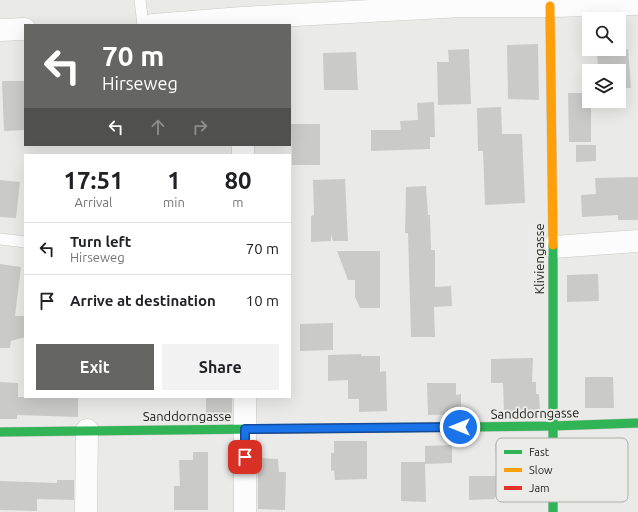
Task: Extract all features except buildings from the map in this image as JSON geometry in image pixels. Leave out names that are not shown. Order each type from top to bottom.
[{"type":"street","points":[[183,24],[242,22],[462,6],[638,4]]},
{"type":"street","name":"Kliviengasse","points":[[550,6],[553,247],[552,438]]},
{"type":"street","points":[[0,30],[24,29]]},
{"type":"street","points":[[553,247],[638,241]]},
{"type":"street","points":[[244,398],[245,512]]},
{"type":"street","name":"Sanddorngasse","points":[[0,432],[552,426],[638,423]]},
{"type":"street","points":[[86,512],[87,430]]},
{"type":"street","name":"Kliviengasse","points":[[553,502],[553,512]]},
{"type":"lane","points":[[140,0],[143,24]]},
{"type":"lane","points":[[0,239],[24,242]]},
{"type":"traffic: fast","points":[[553,245],[553,438]]},
{"type":"traffic: fast","points":[[375,428],[552,426],[638,423]]},
{"type":"traffic: fast","points":[[0,432],[261,429]]},
{"type":"traffic: fast","points":[[553,502],[553,512]]},
{"type":"traffic: slow","points":[[550,6],[553,245]]},
{"type":"traffic: jam","points":[[261,429],[375,428]]},
{"type":"route","points":[[245,457],[245,429],[460,427]]}]
